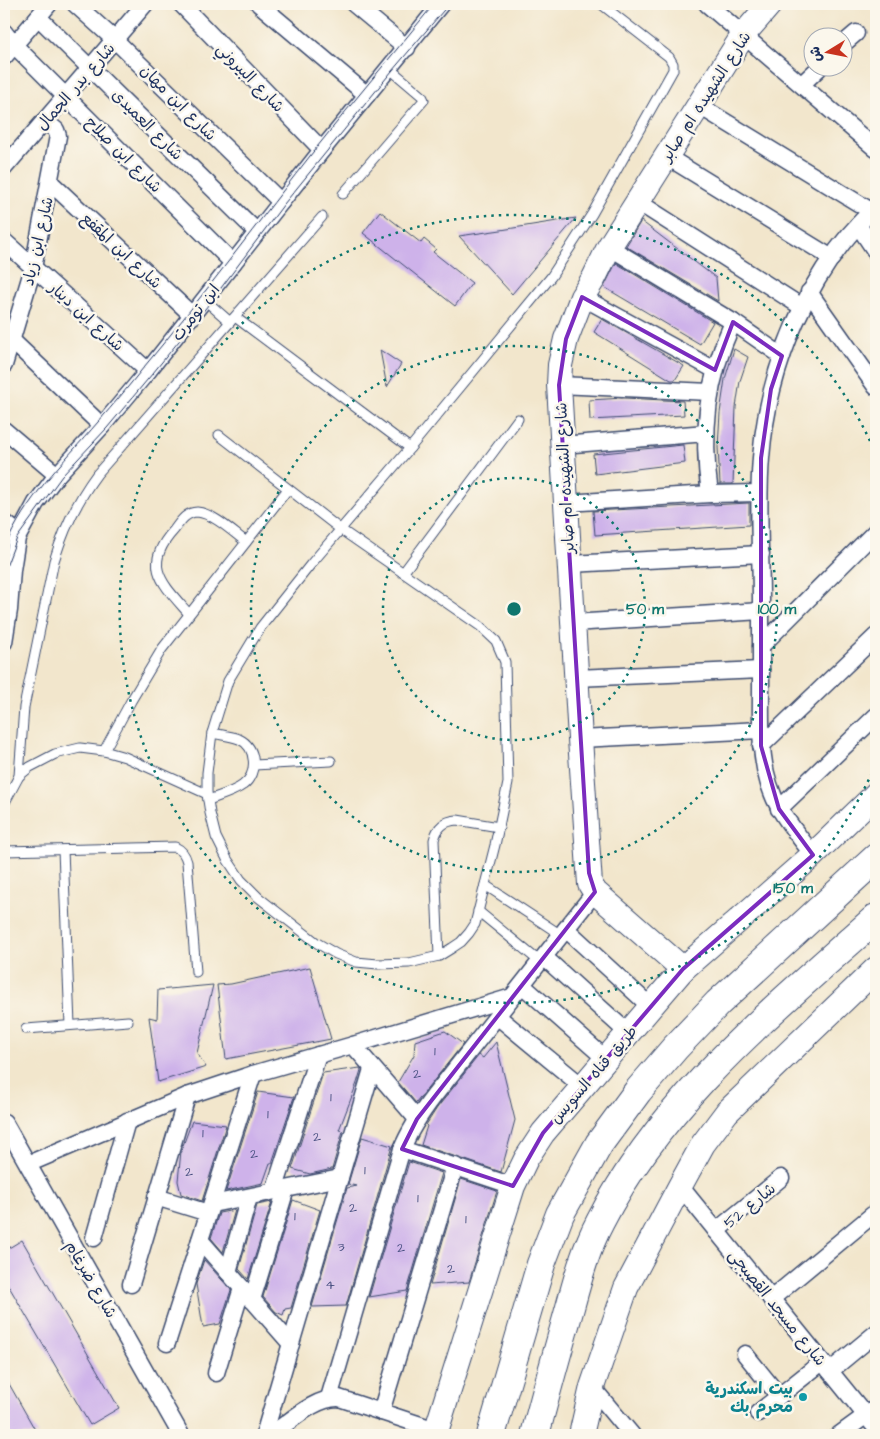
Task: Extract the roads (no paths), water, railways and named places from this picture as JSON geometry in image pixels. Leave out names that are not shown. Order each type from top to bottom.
[{"type":"highway","points":[[491,1435],[541,1264],[560,1214],[599,1144],[638,1091],[675,1048],[718,1004],[876,858]]},
{"type":"highway","points":[[535,1435],[578,1278],[599,1222],[632,1167],[670,1118],[723,1058],[876,918]]},
{"type":"street","points":[[9,51],[49,4]]},
{"type":"street","name":"شارع ابن مهان","points":[[75,4],[115,40],[281,202]]},
{"type":"street","name":"شارع بدر الجمال","points":[[4,168],[145,4]]},
{"type":"street","name":"شارع البيروني","points":[[181,4],[322,150]]},
{"type":"street","points":[[259,4],[367,95]]},
{"type":"street","name":"ابن تومرت","points":[[4,642],[18,533],[36,503],[57,475],[102,426],[193,316],[322,150],[441,4]]},
{"type":"street","points":[[707,4],[876,149]]},
{"type":"street","name":"شارع الشهيده ام صابر","points":[[595,892],[590,884],[580,739],[562,445],[560,365],[566,338],[582,297],[594,278],[609,247],[744,34],[770,4]]},
{"type":"street","points":[[359,5],[407,48]]},
{"type":"street","name":"شارع العميدى","points":[[38,17],[257,232]]},
{"type":"street","name":"شارع ابن صلاح","points":[[4,32],[9,51],[66,97],[233,263]]},
{"type":"street","points":[[852,36],[856,33]]},
{"type":"street","points":[[802,84],[808,78]]},
{"type":"street","points":[[698,105],[874,209],[858,225],[832,258],[806,300],[782,356],[771,389],[764,424],[759,492],[761,554],[761,746],[770,786],[779,809],[813,855]]},
{"type":"street","name":"شارع ابن زياد","points":[[4,364],[7,337],[33,268],[51,183],[58,136],[56,130],[45,121]]},
{"type":"street","points":[[666,156],[832,258]]},
{"type":"street","name":"شارع ابن المقفع","points":[[51,183],[193,316]]},
{"type":"street","points":[[638,202],[806,300],[876,387]]},
{"type":"street","points":[[858,225],[876,252]]},
{"type":"street","name":"شارع ابن دينار","points":[[4,241],[148,371]]},
{"type":"street","points":[[609,247],[733,322],[782,356]]},
{"type":"street","points":[[582,297],[715,370]]},
{"type":"street","points":[[710,494],[706,433],[710,392],[715,370],[733,322]]},
{"type":"street","points":[[7,337],[102,426]]},
{"type":"street","points":[[559,385],[710,392]]},
{"type":"street","points":[[4,430],[57,475]]},
{"type":"street","points":[[562,445],[706,433]]},
{"type":"street","points":[[566,503],[759,492]]},
{"type":"street","points":[[4,522],[18,533]]},
{"type":"street","points":[[761,646],[876,531]]},
{"type":"street","points":[[570,564],[761,554]]},
{"type":"street","points":[[573,622],[761,611]]},
{"type":"street","points":[[761,746],[876,636]]},
{"type":"street","points":[[576,678],[761,670]]},
{"type":"street","points":[[779,809],[876,716]]},
{"type":"street","points":[[580,739],[761,730]]},
{"type":"street","name":"طريق قناه السويس","points":[[435,1432],[513,1186],[526,1159],[543,1133],[684,969],[813,855],[876,794]]},
{"type":"street","points":[[329,1398],[402,1148],[417,1119],[595,892],[684,969]]},
{"type":"street","points":[[564,932],[651,1007]]},
{"type":"street","points":[[542,959],[628,1033]]},
{"type":"street","points":[[581,1435],[592,1387],[626,1288],[703,1144],[727,1112],[876,969]]},
{"type":"street","points":[[28,1164],[187,1096],[253,1074],[353,1045],[517,991]]},
{"type":"street","points":[[517,991],[607,1060]]},
{"type":"street","points":[[497,1016],[583,1087]]},
{"type":"street","points":[[353,1045],[417,1119]]},
{"type":"street","points":[[216,1373],[247,1294],[280,1190],[318,1055]]},
{"type":"street","points":[[264,1435],[372,1069]]},
{"type":"street","points":[[167,1343],[253,1074]]},
{"type":"street","points":[[131,1284],[187,1096]]},
{"type":"street","points":[[94,1238],[127,1121]]},
{"type":"street","name":"شارع ضرغام","points":[[4,1122],[181,1435]]},
{"type":"street","points":[[402,1148],[513,1186]]},
{"type":"street","points":[[381,1412],[455,1166]]},
{"type":"street","points":[[156,1197],[210,1209],[249,1196],[340,1178]]},
{"type":"street","name":"شارع 52","points":[[716,1231],[782,1178]]},
{"type":"street","name":"شارع مسجد القصبجى","points":[[680,1186],[826,1366],[873,1417]]},
{"type":"street","points":[[228,1272],[249,1196]]},
{"type":"street","points":[[771,1299],[876,1212]]},
{"type":"street","points":[[200,1240],[291,1344]]},
{"type":"street","points":[[758,1413],[779,1396],[876,1333]]},
{"type":"street","points":[[745,1354],[779,1396]]},
{"type":"street","points":[[592,1387],[632,1435]]},
{"type":"street","points":[[270,1435],[318,1401],[329,1398],[339,1398],[435,1432]]},
{"type":"street","points":[[839,1435],[873,1417]]},
{"type":"lane","points":[[219,435],[340,529],[489,633],[502,651],[506,672],[508,783],[499,827],[475,924],[470,933],[461,942],[439,956],[409,963],[378,964],[356,962],[336,954],[317,943],[258,897],[240,880],[216,837],[210,813],[207,797],[207,773],[212,733],[228,681],[260,628],[340,529],[410,448],[551,277],[592,214],[673,70],[669,57],[601,4]]},
{"type":"lane","points":[[343,194],[424,100],[422,96],[389,68]]},
{"type":"lane","points":[[4,804],[19,776],[24,706],[54,561],[68,521],[81,496],[97,474],[322,217]]},
{"type":"lane","points":[[205,300],[410,448]]},
{"type":"lane","points":[[403,573],[518,418]]},
{"type":"lane","points":[[104,751],[130,701],[162,649],[288,489]]},
{"type":"lane","points":[[189,614],[168,590],[159,575],[156,562],[159,550],[171,532],[187,514],[198,512],[216,519],[246,542]]},
{"type":"lane","points":[[19,776],[42,760],[67,750],[80,748],[104,751],[125,757],[207,797],[242,786],[250,777],[254,764],[250,750],[240,740],[212,733]]},
{"type":"lane","points":[[254,764],[331,761]]},
{"type":"lane","points":[[439,956],[434,840],[436,833],[439,827],[450,820],[499,827]]},
{"type":"lane","points":[[4,852],[175,847],[183,852],[187,862],[196,972]]},
{"type":"lane","points":[[63,850],[70,1025]]},
{"type":"lane","points":[[485,885],[564,932]]},
{"type":"lane","points":[[478,911],[542,959]]},
{"type":"lane","points":[[26,1029],[128,1021]]},
{"type":"tram line","points":[[4,549],[13,530],[34,497],[116,402],[317,147],[434,4]]},
{"type":"tram line","points":[[4,572],[17,538],[62,476],[107,428],[153,373],[209,304],[284,204],[449,4]]},
{"type":"place","name":"بيت اسكندرية محرم بك","points":[[803,1397]]}]
